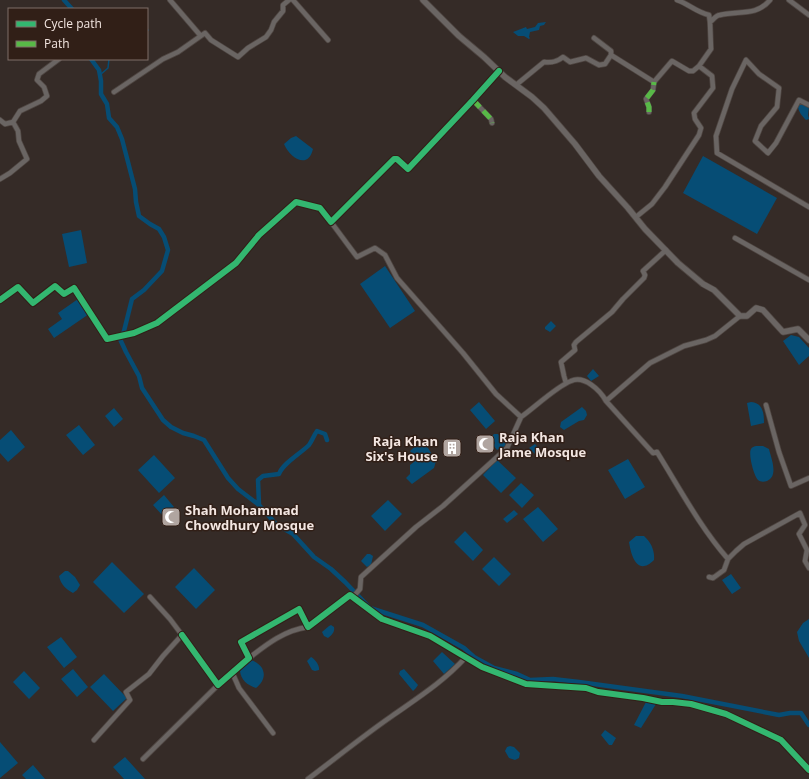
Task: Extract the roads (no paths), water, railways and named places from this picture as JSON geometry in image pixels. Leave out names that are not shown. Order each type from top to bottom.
[{"type":"street","points":[[170,0],[200,35]]},
{"type":"street","points":[[114,92],[163,59],[178,52],[200,35],[205,33],[210,40],[238,57],[248,48],[266,37],[274,22],[283,11],[283,5],[289,0]]},
{"type":"street","points":[[293,0],[328,40]]},
{"type":"street","points":[[423,0],[459,36],[544,108],[644,229],[698,280],[714,290],[724,299],[740,316]]},
{"type":"street","points":[[649,112],[650,108],[646,99],[653,90],[654,82],[672,61],[689,71],[693,71],[699,66],[711,49],[709,15],[698,12],[688,4],[677,0]]},
{"type":"street","points":[[710,22],[718,15],[745,13],[764,7],[770,0]]},
{"type":"street","points":[[790,0],[809,15]]},
{"type":"street","points":[[594,38],[611,51],[611,55],[654,82]]},
{"type":"street","points":[[516,85],[544,62],[551,63],[558,61],[563,57],[570,62],[586,58],[599,65],[605,64],[611,55]]},
{"type":"street","points":[[0,120],[5,124],[13,122],[20,111],[41,101],[47,96],[44,87],[38,80],[39,74],[58,60]]},
{"type":"street","points":[[809,105],[799,100],[776,143],[768,153],[755,141],[761,126],[777,107],[779,88],[759,74],[746,60],[732,89],[716,136],[716,153],[809,207]]},
{"type":"street","points":[[636,218],[652,204],[665,187],[699,135],[701,128],[695,119],[694,113],[713,88],[712,76],[699,66]]},
{"type":"street","points":[[331,222],[392,160],[397,159],[408,169],[499,71]]},
{"type":"street","points":[[473,100],[491,119],[492,123]]},
{"type":"street","points":[[0,179],[10,174],[27,159],[19,141],[18,131],[13,122]]},
{"type":"street","points":[[0,300],[18,287],[33,303],[55,286],[64,294],[74,288],[107,339],[134,333],[157,323],[236,264],[259,235],[296,202],[320,208],[358,257],[375,248],[385,255],[397,278],[463,353],[496,394],[521,417]]},
{"type":"street","points":[[735,238],[809,280]]},
{"type":"street","points":[[566,383],[561,362],[575,350],[574,345],[576,342],[612,312],[644,278],[645,275],[643,270],[666,250]]},
{"type":"street","points":[[606,401],[650,363],[684,346],[716,336],[740,316],[747,316],[756,308],[763,310],[783,332],[798,330],[809,340]]},
{"type":"street","points":[[143,759],[218,685],[249,658],[272,641],[289,632],[298,628],[308,627],[350,596],[353,597],[360,589],[361,577],[416,526],[443,506],[507,448],[521,417],[572,380],[587,383],[595,388],[603,395],[606,401],[653,453],[657,452],[691,508],[728,559]]},
{"type":"street","points":[[766,404],[779,452],[791,486],[809,478]]},
{"type":"street","points":[[709,577],[713,578],[724,570],[728,559],[744,544],[779,526],[800,513],[805,525],[799,534],[808,550],[805,561],[809,568]]},
{"type":"street","points":[[150,597],[170,618],[218,685]]},
{"type":"street","points":[[353,597],[382,619],[430,636],[482,668],[526,684],[586,688],[598,692],[662,702],[691,704],[726,714],[781,740],[809,770]]},
{"type":"street","points":[[249,658],[241,642],[299,609],[308,627]]},
{"type":"street","points":[[94,740],[130,700],[126,692],[150,674],[163,656],[182,635]]},
{"type":"street","points":[[308,779],[392,716],[444,680],[466,657]]},
{"type":"street","points":[[232,672],[239,688],[273,733]]},
{"type":"water","points":[[546,22],[544,25],[540,26],[539,30],[530,32],[529,39],[524,36],[518,36],[513,32],[526,27],[527,29],[535,27],[538,23]]},
{"type":"water","points":[[801,103],[809,106],[809,119],[806,120],[799,112],[798,106]]},
{"type":"water","points":[[296,136],[313,149],[311,155],[307,159],[299,160],[294,157],[290,154],[284,144]]},
{"type":"water","points":[[703,156],[777,198],[757,234],[683,193]]},
{"type":"water","points":[[81,230],[87,263],[69,267],[62,234]]},
{"type":"water","points":[[385,266],[415,311],[390,328],[360,284]]},
{"type":"water","points":[[78,299],[89,314],[54,338],[48,329],[62,319],[58,313]]},
{"type":"water","points":[[551,321],[556,326],[550,332],[545,329],[545,327]]},
{"type":"water","points":[[791,335],[799,337],[809,348],[809,356],[799,365],[783,341]]},
{"type":"water","points":[[593,369],[599,376],[591,381],[587,376]]},
{"type":"water","points":[[479,402],[495,421],[486,429],[470,410]]},
{"type":"water","points":[[751,402],[758,404],[762,409],[764,423],[751,426],[747,403]]},
{"type":"water","points":[[582,407],[586,411],[587,415],[584,420],[579,421],[564,430],[560,427],[561,422]]},
{"type":"water","points":[[114,408],[123,419],[114,427],[105,416]]},
{"type":"water","points":[[79,425],[95,445],[83,455],[66,435]]},
{"type":"water","points":[[11,430],[25,447],[8,462],[0,453],[0,440]]},
{"type":"water","points":[[494,434],[498,434],[507,443],[505,446],[497,450],[493,445],[495,443],[491,437]]},
{"type":"water","points":[[423,442],[436,461],[434,468],[412,484],[406,478],[410,474],[410,465],[415,461],[414,456],[410,451],[419,443]]},
{"type":"water","points":[[535,444],[540,450],[539,455],[536,455],[529,448]]},
{"type":"water","points":[[756,446],[763,446],[769,449],[773,466],[773,475],[771,479],[767,481],[762,482],[758,480],[753,470],[750,452],[752,448]]},
{"type":"water","points":[[154,455],[175,478],[159,493],[138,470]]},
{"type":"water","points":[[628,459],[645,487],[625,499],[608,470]]},
{"type":"water","points":[[497,460],[516,478],[501,493],[483,475]]},
{"type":"water","points":[[521,483],[534,495],[522,508],[509,495]]},
{"type":"water","points":[[164,495],[174,507],[163,516],[153,505]]},
{"type":"water","points":[[388,500],[402,514],[385,531],[371,516]]},
{"type":"water","points":[[538,507],[558,529],[543,542],[523,519]]},
{"type":"water","points":[[514,510],[518,514],[507,523],[503,519]]},
{"type":"water","points":[[465,531],[483,550],[473,561],[454,542]]},
{"type":"water","points":[[636,536],[644,536],[652,547],[654,560],[648,565],[639,565],[633,558],[629,542]]},
{"type":"water","points":[[367,554],[373,556],[371,565],[367,567],[361,561]]},
{"type":"water","points":[[494,557],[511,574],[499,586],[482,569]]},
{"type":"water","points":[[112,562],[144,594],[124,613],[93,582]]},
{"type":"water","points":[[194,568],[215,590],[196,609],[175,587]]},
{"type":"water","points":[[65,571],[68,571],[75,577],[80,585],[73,593],[61,582],[59,576]]},
{"type":"water","points":[[731,574],[741,588],[732,594],[722,580]]},
{"type":"water","points":[[809,619],[809,658],[799,641],[797,632],[803,623]]},
{"type":"water","points":[[331,625],[334,627],[334,630],[332,635],[328,638],[324,636],[322,632]]},
{"type":"water","points":[[61,637],[77,657],[64,668],[47,647]]},
{"type":"water","points":[[442,652],[455,664],[444,674],[433,661]]},
{"type":"water","points":[[311,657],[317,663],[319,670],[312,670],[307,661]]},
{"type":"water","points":[[251,660],[260,665],[264,672],[262,681],[256,688],[245,682],[240,671]]},
{"type":"water","points":[[73,669],[88,687],[77,697],[61,679]]},
{"type":"water","points":[[404,669],[418,685],[413,691],[399,674],[400,671]]},
{"type":"water","points":[[24,671],[40,688],[29,699],[13,682]]},
{"type":"water","points":[[104,674],[127,698],[113,711],[90,687]]},
{"type":"water","points":[[646,702],[656,704],[641,728],[634,725]]},
{"type":"water","points":[[605,730],[616,738],[612,745],[609,745],[601,735]]},
{"type":"water","points":[[0,742],[18,763],[0,778]]},
{"type":"water","points":[[507,747],[514,747],[520,753],[519,758],[515,760],[509,758],[505,751]]},
{"type":"water","points":[[125,757],[145,779],[124,779],[113,767]]},
{"type":"water","points":[[33,765],[45,779],[26,779],[22,775]]},
{"type":"waterway","points":[[64,0],[71,8]]},
{"type":"waterway","points":[[92,60],[99,70],[101,94],[107,104],[109,118],[117,127],[122,139],[135,189],[139,216],[159,229],[164,237],[168,250],[162,271],[144,290],[132,299],[124,331],[120,339],[139,376],[142,388],[163,420],[171,427],[183,433],[204,440],[228,478],[238,489],[259,505],[276,524],[293,534],[314,557],[331,569],[370,608],[423,625],[464,648],[474,657],[494,668],[517,674],[530,680],[553,679],[682,696],[779,715],[801,713],[809,725]]},
{"type":"waterway","points":[[100,75],[108,68],[109,60]]},
{"type":"waterway","points":[[259,505],[258,480],[263,476],[279,474],[288,462],[309,445],[317,431],[325,434],[327,440]]},
{"type":"place","name":"Raja Khan Jame Mosque","points":[[485,444]]},
{"type":"place","name":"Raja Khan Six's House","points":[[452,448]]},
{"type":"place","name":"Shah Mohammad Chowdhury Mosque","points":[[171,517]]}]
